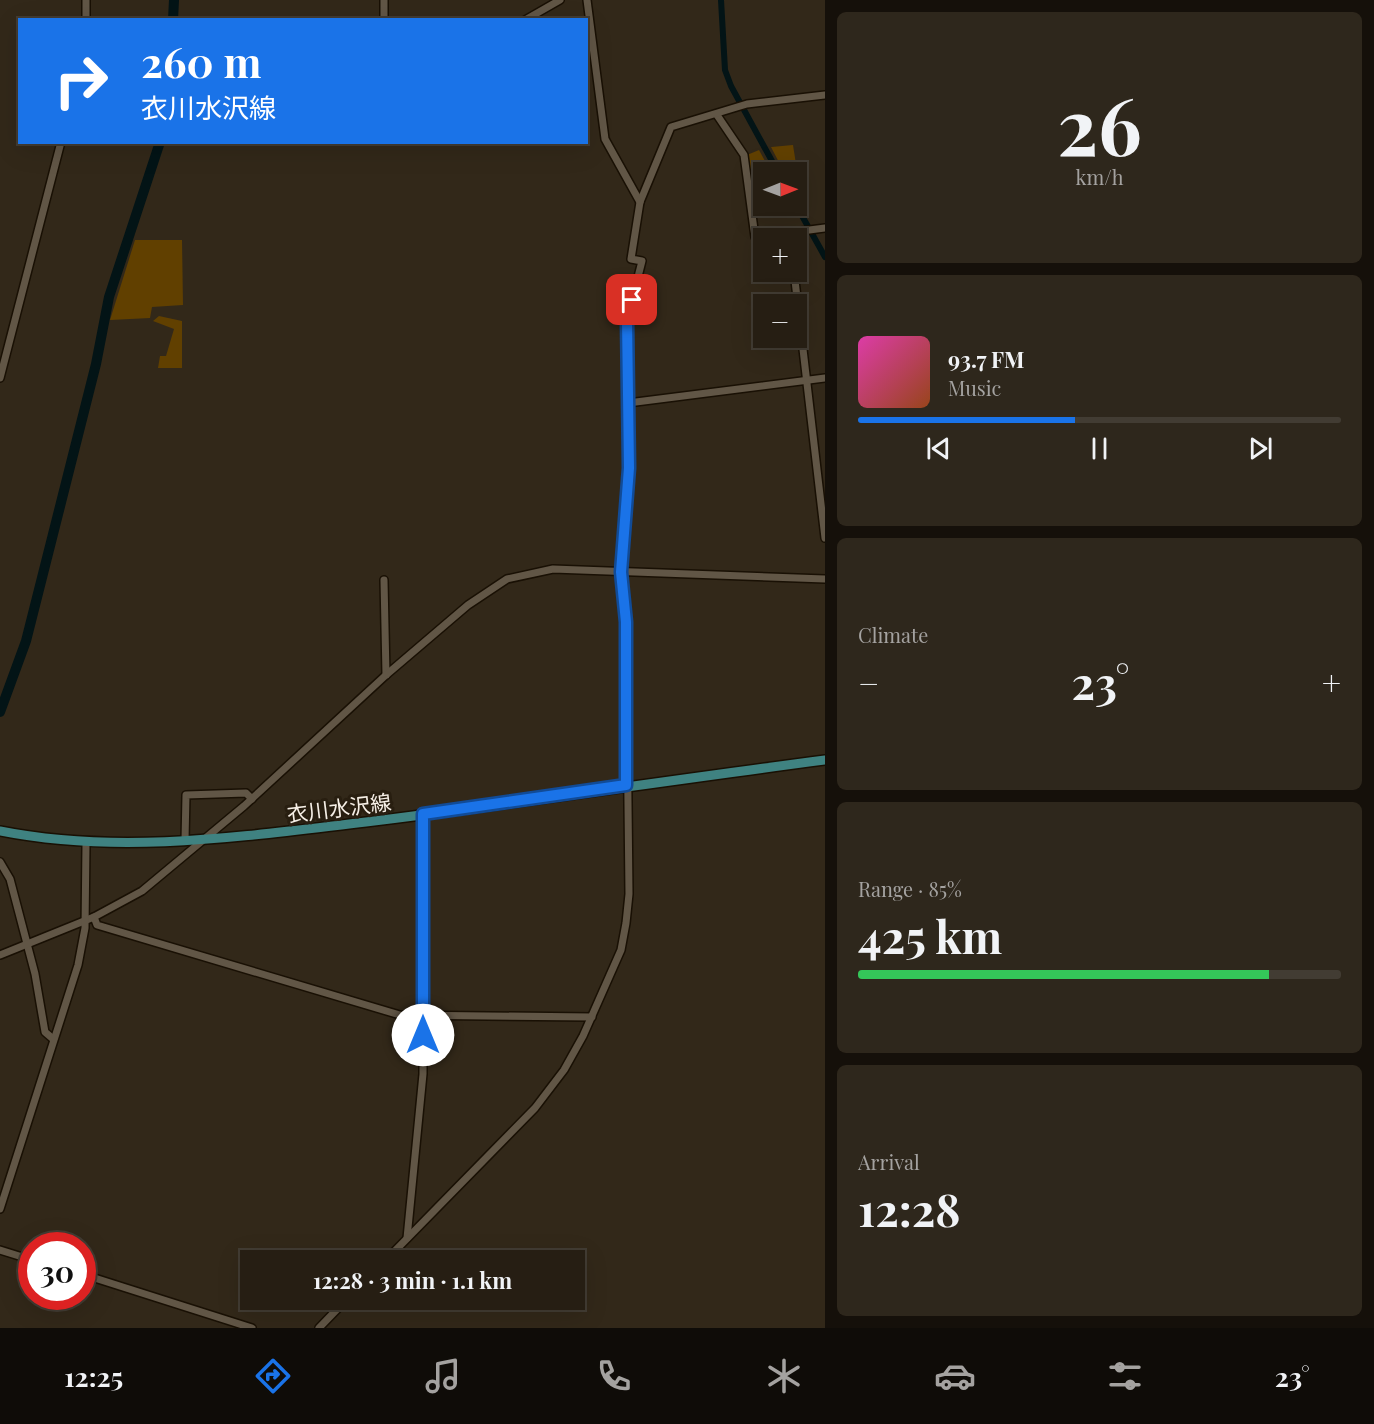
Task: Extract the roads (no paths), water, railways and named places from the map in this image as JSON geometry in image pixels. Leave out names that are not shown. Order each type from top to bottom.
[{"type":"main road","name":"衣川水沢線","points":[[0,831],[40,839],[86,844],[202,840],[423,814],[825,760]]},
{"type":"street","points":[[86,0],[86,18]]},
{"type":"street","points":[[384,0],[384,18]]},
{"type":"street","points":[[528,18],[560,0]]},
{"type":"street","points":[[587,0],[605,139],[640,202]]},
{"type":"street","points":[[396,1250],[535,1108],[570,1061],[621,950],[629,894],[626,622],[621,572],[629,468],[627,320],[642,261],[631,259],[640,202],[670,127],[717,115],[741,106],[825,95]]},
{"type":"street","points":[[717,115],[744,154],[753,229]]},
{"type":"street","points":[[0,378],[60,144]]},
{"type":"street","points":[[807,231],[825,228]]},
{"type":"street","points":[[795,282],[825,538]]},
{"type":"street","points":[[628,403],[825,378]]},
{"type":"street","points":[[0,955],[94,917],[142,891],[252,799],[386,675],[468,605],[507,579],[553,569],[825,579]]},
{"type":"street","points":[[384,580],[386,675]]},
{"type":"street","points":[[185,840],[186,795],[246,793],[252,799]]},
{"type":"street","points":[[407,1238],[423,1074],[423,814]]},
{"type":"street","points":[[0,1209],[52,1038],[78,965],[85,919],[86,844]]},
{"type":"street","points":[[0,862],[10,879],[39,990],[45,1032],[52,1038]]},
{"type":"street","points":[[94,917],[97,925],[400,1015],[592,1017]]},
{"type":"street","points":[[0,1250],[18,1256]]},
{"type":"street","points":[[96,1278],[252,1328]]},
{"type":"street","points":[[319,1328],[336,1310]]},
{"type":"street","points":[[330,1316],[332,1328]]},
{"type":"waterway","points":[[173,18],[174,0]]},
{"type":"waterway","points":[[721,0],[725,70],[731,86],[773,162]]},
{"type":"waterway","points":[[0,712],[26,641],[96,364],[109,297],[159,144]]},
{"type":"waterway","points":[[802,216],[825,257]]}]
